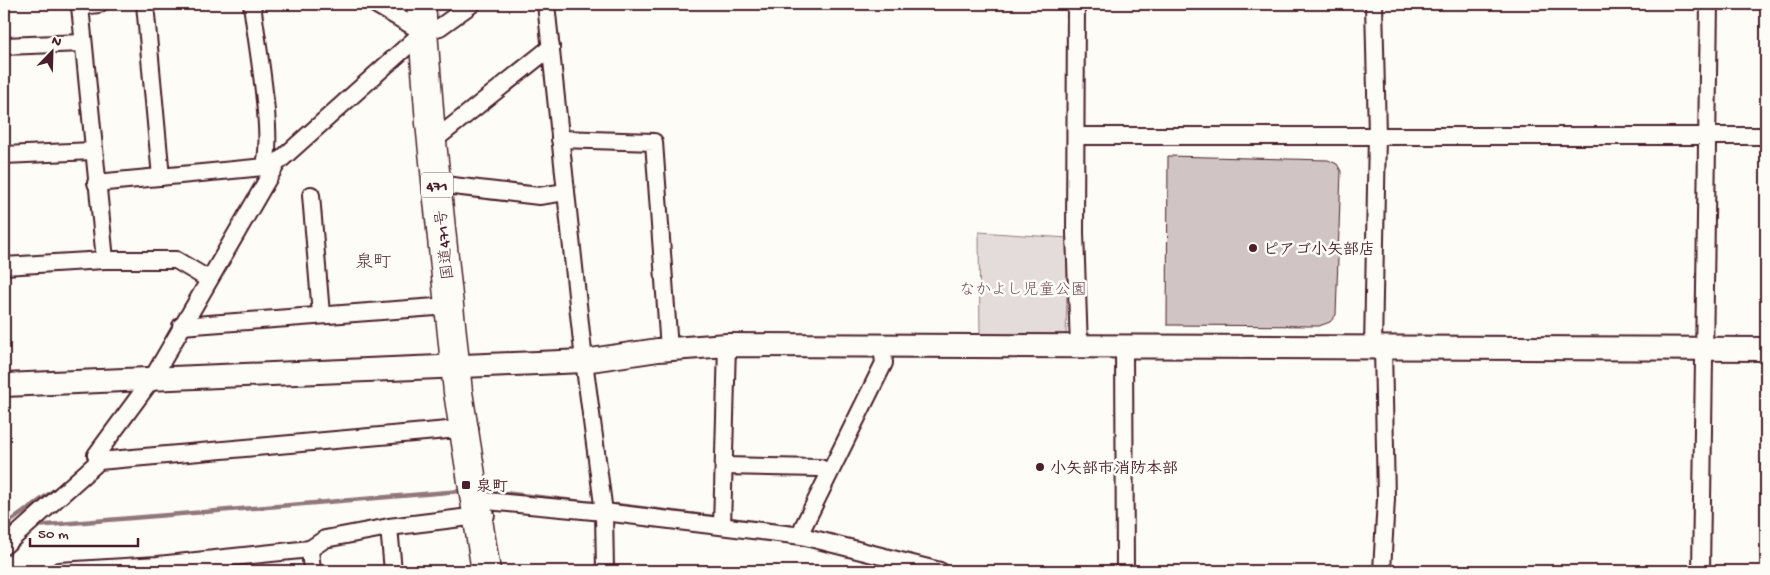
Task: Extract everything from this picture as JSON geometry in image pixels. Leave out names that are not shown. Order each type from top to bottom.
[{"type":"highway","name":"国道471号","points":[[421,4],[436,184],[457,367],[466,392],[468,428],[482,507],[498,571]]},
{"type":"highway","name":"国道471号","points":[[482,507],[486,571]]},
{"type":"street","points":[[99,4],[80,6],[82,43],[105,260]]},
{"type":"street","points":[[145,4],[161,177]]},
{"type":"street","points":[[96,183],[264,167],[268,137],[252,4]]},
{"type":"street","points":[[375,4],[423,32]]},
{"type":"street","points":[[99,461],[96,455],[152,379],[208,279],[277,163],[423,32],[440,28],[472,4]]},
{"type":"street","points":[[546,4],[584,361],[604,512],[605,571]]},
{"type":"street","points":[[1076,4],[1077,136],[1075,232],[1079,348]]},
{"type":"street","points":[[1374,4],[1378,348],[1386,499],[1382,571]]},
{"type":"street","points":[[1701,571],[1709,4]]},
{"type":"street","points":[[4,46],[82,43]]},
{"type":"street","points":[[432,142],[550,47]]},
{"type":"street","points":[[1077,136],[1766,136]]},
{"type":"street","points":[[560,139],[654,142],[669,349]]},
{"type":"street","points":[[4,155],[93,151]]},
{"type":"street","points":[[436,184],[539,196],[566,192]]},
{"type":"street","points":[[311,195],[321,314]]},
{"type":"street","points":[[4,266],[105,260],[176,260],[208,279]]},
{"type":"street","points":[[181,326],[321,314],[449,306]]},
{"type":"street","points":[[4,385],[584,361],[669,349],[727,345],[1079,348],[1766,349]]},
{"type":"street","points":[[722,526],[727,345]]},
{"type":"street","points":[[802,536],[803,527],[829,472],[884,363],[882,346]]},
{"type":"street","points":[[1124,348],[1125,571]]},
{"type":"street","points":[[4,546],[99,461],[468,428]]},
{"type":"street","points":[[724,466],[820,468],[829,472]]},
{"type":"street","points":[[59,571],[158,568],[310,549],[325,539],[482,507],[604,512],[802,536],[940,571]]},
{"type":"street","points":[[389,527],[393,571]]},
{"type":"street","points":[[310,549],[312,571]]},
{"type":"green space","name":"なかよし児童公園","points":[[979,232],[1068,238],[1066,339],[980,339]]},
{"type":"building","name":"ピアゴ小矢部店","points":[[1168,156],[1328,160],[1337,164],[1341,171],[1336,315],[1330,322],[1319,326],[1167,325]]},
{"type":"waterway","points":[[4,526],[60,486]]},
{"type":"waterway","points":[[35,526],[461,491]]},
{"type":"waterway","points":[[495,492],[600,504]]},
{"type":"waterway","points":[[616,505],[795,527]]},
{"type":"waterway","points":[[4,528],[17,527]]},
{"type":"place","name":"ピアゴ小矢部店","points":[[1253,248]]},
{"type":"place","name":"小矢部市消防本部","points":[[1040,467]]},
{"type":"place","name":"泉町","points":[[466,485]]},
{"type":"district","name":"泉町","points":[[373,261]]}]
